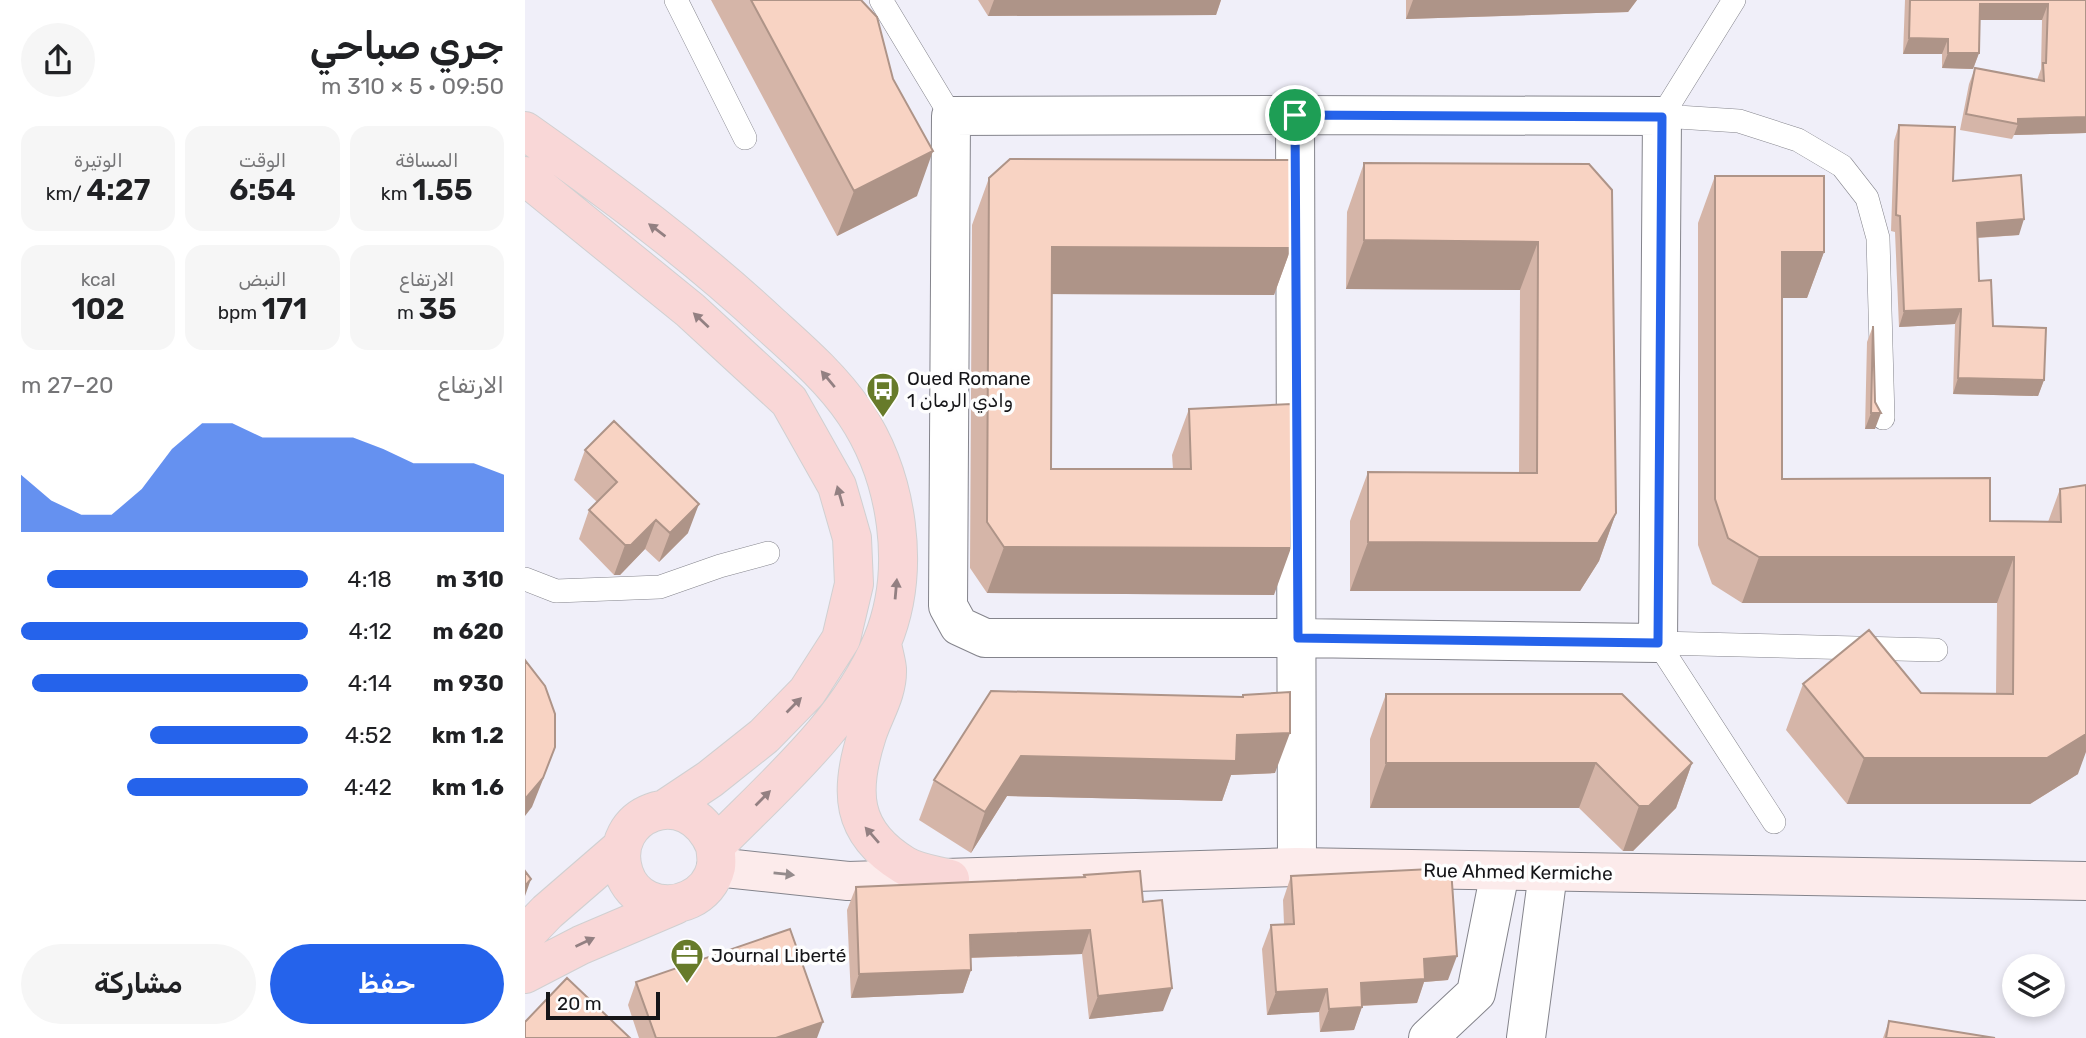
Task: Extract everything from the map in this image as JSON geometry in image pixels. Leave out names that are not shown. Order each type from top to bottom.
[{"type":"main road","points":[[525,131],[718,276],[824,373],[856,414],[877,457],[893,508],[898,562],[894,604],[881,643],[843,712],[774,787],[716,856],[708,884],[694,898],[581,944],[525,974]]},
{"type":"main road","points":[[525,176],[680,302],[789,401],[837,486],[852,538],[854,584],[841,639],[807,692],[764,736],[710,779],[665,809],[636,821],[627,833],[621,848],[625,878],[633,890],[653,902],[675,905]]},
{"type":"main road","points":[[881,643],[887,669],[884,694],[867,736],[856,806],[864,828],[905,866],[950,879]]},
{"type":"main road","points":[[665,809],[682,811],[697,818],[709,830],[716,856]]},
{"type":"main road","points":[[525,935],[547,912],[621,848]]},
{"type":"main road","name":"Rue Ahmed Kermiche","points":[[716,856],[848,881],[1297,867],[2086,881]]},
{"type":"street","points":[[1295,115],[1297,867]]},
{"type":"street","points":[[1295,115],[1662,117],[1658,643],[1298,638],[985,638],[959,626],[948,606],[951,116],[1295,115]]},
{"type":"street","points":[[1428,1038],[1476,993],[1500,872]]},
{"type":"street","points":[[1526,1038],[1548,873]]},
{"type":"lane","points":[[676,0],[745,138]]},
{"type":"lane","points":[[881,0],[951,116]]},
{"type":"lane","points":[[1734,0],[1662,117],[1739,121],[1798,141],[1842,166],[1867,198],[1878,238],[1883,418]]},
{"type":"lane","points":[[525,579],[556,592],[660,587],[768,553]]},
{"type":"lane","points":[[1658,643],[1936,650]]},
{"type":"lane","points":[[1658,643],[1774,822]]},
{"type":"building","points":[[751,0],[861,0],[877,17],[893,79],[933,151],[854,191]]},
{"type":"building","points":[[1910,0],[2086,0],[2086,117],[2018,119],[2018,124],[1966,114],[1975,68],[2044,81],[2048,4],[1980,4],[1979,53],[1948,53],[1948,39],[1909,38]]},
{"type":"building","points":[[1899,125],[1955,127],[1953,181],[2021,175],[2024,219],[1977,223],[1979,281],[1991,280],[1993,326],[2046,328],[2044,380],[1958,378],[1961,309],[1904,311],[1900,216],[1896,215]]},
{"type":"building","points":[[1010,159],[1290,160],[1291,248],[1052,247],[1051,469],[1191,469],[1189,409],[1291,404],[1291,548],[1004,547],[987,522],[989,178]]},
{"type":"building","points":[[1364,163],[1589,164],[1612,190],[1616,513],[1598,543],[1368,542],[1368,472],[1537,473],[1538,242],[1364,240]]},
{"type":"building","points":[[1715,176],[1824,176],[1824,252],[1782,252],[1782,479],[1990,478],[1990,521],[2061,522],[2060,489],[2086,485],[2086,734],[2047,758],[1864,758],[1803,684],[1869,630],[1921,693],[2013,694],[2014,557],[1759,557],[1728,538],[1715,499]]},
{"type":"building","points":[[1873,326],[1875,402],[1881,413],[1871,413]]},
{"type":"building","points":[[614,421],[699,504],[670,533],[656,520],[631,545],[625,545],[589,510],[617,482],[585,450]]},
{"type":"building","points":[[525,660],[545,686],[555,714],[555,747],[543,778],[525,799]]},
{"type":"building","points":[[991,691],[1243,697],[1290,692],[1290,733],[1237,735],[1236,761],[1021,756],[985,812],[934,780]]},
{"type":"building","points":[[1386,694],[1622,694],[1692,763],[1649,806],[1639,806],[1596,763],[1386,763]]},
{"type":"building","points":[[1451,868],[1457,956],[1424,959],[1425,979],[1361,983],[1362,1007],[1329,1009],[1327,989],[1276,992],[1271,925],[1294,924],[1291,876]]},
{"type":"building","points":[[525,871],[531,879],[525,886]]},
{"type":"building","points":[[1140,871],[1143,902],[1162,900],[1172,988],[1098,996],[1090,930],[970,935],[971,970],[859,974],[856,887],[1085,877],[1084,875]]},
{"type":"building","points":[[790,929],[823,1022],[776,1038],[656,1038],[636,982]]},
{"type":"building","points":[[567,978],[630,1038],[525,1038],[525,1022]]},
{"type":"building","points":[[1889,1021],[1995,1038],[1886,1038]]},
{"type":"place","name":"Oued Romane 1 وادي الرمان","points":[[883,419]]},
{"type":"place","name":"Journal Liberté","points":[[687,985]]},
{"type":"route","points":[[1295,115],[1662,117],[1658,643],[1298,638],[1295,115]]}]
